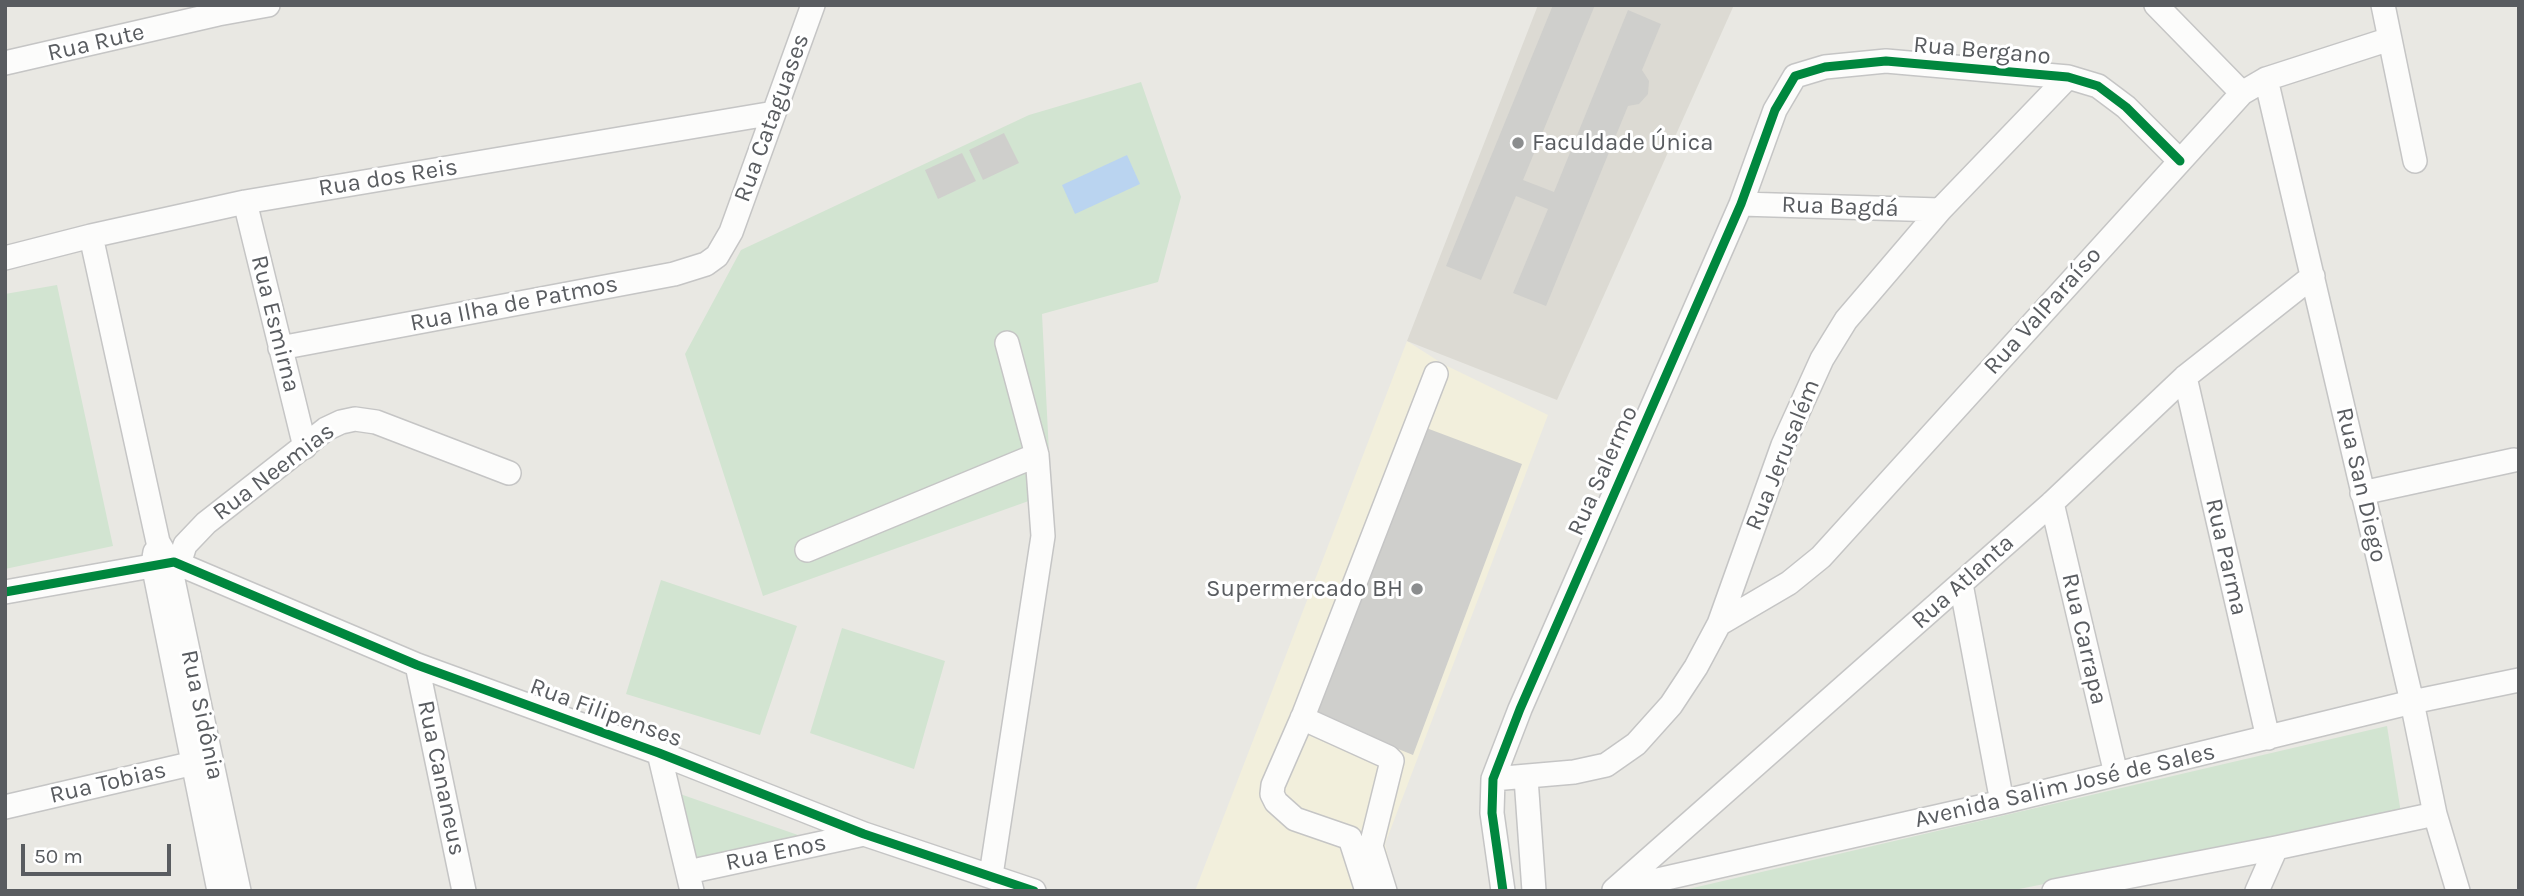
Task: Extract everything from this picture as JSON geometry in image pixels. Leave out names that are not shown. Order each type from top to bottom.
[{"type":"street","name":"Rua Rute","points":[[5,63],[268,5]]},
{"type":"street","name":"Rua Cataguases","points":[[731,232],[814,5]]},
{"type":"street","points":[[2156,5],[2242,93]]},
{"type":"street","points":[[2383,5],[2415,161]]},
{"type":"street","name":"Rua ValParaíso","points":[[1719,624],[1788,583],[1821,557],[2242,93],[2266,79],[2390,40]]},
{"type":"street","name":"Rua Bergano","points":[[1795,76],[1825,67],[1886,61],[2068,78],[2098,86],[2126,107],[2180,161]]},
{"type":"street","name":"Rua Salermo","points":[[1503,891],[1492,813],[1493,779],[1520,709],[1741,204],[1775,110],[1795,76]]},
{"type":"street","name":"Rua Jerusalém","points":[[1493,779],[1526,778],[1606,765],[1636,744],[1671,705],[1719,624],[1783,446],[1822,359],[1846,320],[1940,210],[2068,78]]},
{"type":"street","name":"Rua San Diego","points":[[2266,79],[2412,702],[2435,814],[2458,891]]},
{"type":"street","name":"Rua dos Reis","points":[[5,258],[245,202],[774,113]]},
{"type":"street","name":"Rua Esmirna","points":[[245,202],[305,447]]},
{"type":"street","name":"Rua Bagdá","points":[[1741,204],[1940,210]]},
{"type":"street","name":"Rua Ilha de Patmos","points":[[280,348],[674,274],[706,264],[723,247],[731,232]]},
{"type":"street","name":"Rua Sidônia","points":[[91,236],[165,558],[201,761],[219,891]]},
{"type":"street","name":"Rua Atlanta","points":[[1613,890],[2052,503],[2185,377],[2314,276]]},
{"type":"street","points":[[991,875],[1043,536],[1037,455],[1007,343]]},
{"type":"street","points":[[1367,891],[1349,837],[1295,819],[1284,811],[1272,794],[1273,785],[1302,718],[1436,374]]},
{"type":"street","name":"Rua Parma","points":[[2185,377],[2267,737]]},
{"type":"street","name":"Rua Neemias","points":[[165,558],[185,545],[193,534],[326,429],[341,422],[355,419],[376,422],[509,473]]},
{"type":"street","points":[[807,550],[1037,455]]},
{"type":"street","points":[[2362,493],[2514,460]]},
{"type":"street","name":"Rua Carrapa","points":[[2052,503],[2116,774]]},
{"type":"street","points":[[5,592],[165,558]]},
{"type":"street","name":"Rua Filipenses","points":[[165,558],[417,664],[660,753],[864,834],[1034,891]]},
{"type":"street","points":[[1961,584],[2002,802]]},
{"type":"street","name":"Rua Cananeus","points":[[417,664],[464,891]]},
{"type":"street","name":"Avenida Salim José de Sales","points":[[1613,890],[1658,886],[2412,702],[2519,680]]},
{"type":"street","points":[[1302,718],[1392,761],[1371,846],[1385,891]]},
{"type":"street","points":[[660,753],[690,881]]},
{"type":"street","name":"Rua Sidônia","points":[[201,761],[239,891]]},
{"type":"street","name":"Rua Tobias","points":[[5,807],[201,761]]},
{"type":"street","points":[[1526,778],[1534,891]]},
{"type":"street","points":[[2054,891],[2435,814]]},
{"type":"street","name":"Rua Enos","points":[[690,881],[864,834]]},
{"type":"street","points":[[2258,891],[2276,848]]},
{"type":"shaded area","points":[[1538,5],[1734,5],[1557,400],[1407,341]]},
{"type":"shaded area","points":[[1407,341],[1443,364],[1548,415],[1385,844],[1396,891],[1195,891]]},
{"type":"green space","points":[[1141,82],[1181,197],[1158,282],[1042,314],[1051,493],[763,596],[685,354],[741,250],[1029,115]]},
{"type":"green space","points":[[57,285],[113,546],[5,569],[5,294]]},
{"type":"green space","points":[[661,580],[797,626],[760,735],[626,694]]},
{"type":"green space","points":[[842,628],[945,661],[914,769],[810,733]]},
{"type":"green space","points":[[2387,726],[2401,813],[2009,891],[1680,891]]},
{"type":"green space","points":[[657,786],[818,842],[677,868]]},
{"type":"water","points":[[1127,155],[1140,184],[1075,214],[1062,185]]},
{"type":"building","name":"Faculdade Única","points":[[1553,5],[1595,5],[1523,180],[1554,192],[1628,10],[1661,24],[1642,70],[1649,81],[1648,94],[1639,104],[1628,106],[1546,306],[1513,293],[1548,209],[1516,196],[1481,280],[1446,266]]},
{"type":"building","points":[[1004,133],[1019,163],[983,180],[969,150]]},
{"type":"building","points":[[962,153],[976,181],[938,199],[925,170]]},
{"type":"building","name":"Supermercado BH","points":[[1421,426],[1522,464],[1413,755],[1312,714]]},
{"type":"cycle path","points":[[1503,891],[1492,813],[1493,779],[1520,709],[1741,204],[1775,110],[1795,76],[1825,67],[1886,61],[2068,77],[2098,86],[2126,107],[2180,161]]},
{"type":"cycle path","points":[[5,592],[174,562],[417,665],[659,753],[864,834],[1034,891]]},
{"type":"place","name":"Faculdade Única","points":[[1518,143]]},
{"type":"place","name":"Supermercado BH","points":[[1417,589]]}]
